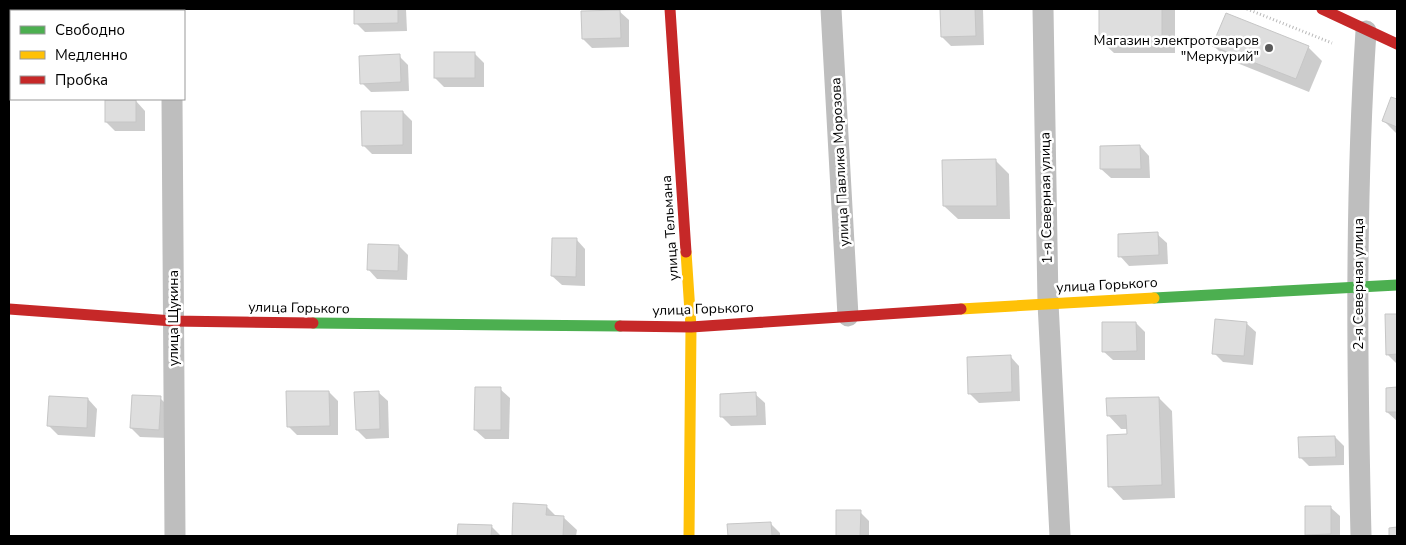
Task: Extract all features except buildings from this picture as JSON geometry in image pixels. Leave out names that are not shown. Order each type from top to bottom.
[{"type":"street","name":"улица Тельмана","points":[[670,9],[691,327],[689,536]]},
{"type":"street","name":"улица Павлика Морозова","points":[[832,9],[848,316]]},
{"type":"street","name":"1-я Северная улица","points":[[1043,9],[1048,303],[1060,536]]},
{"type":"street","points":[[1334,11],[1366,31],[1397,44]]},
{"type":"street","name":"2-я Северная улица","points":[[1361,536],[1356,287],[1366,31]]},
{"type":"street","name":"улица Щукина","points":[[172,100],[172,321],[175,536]]},
{"type":"street","name":"улица Горького","points":[[9,309],[172,321],[691,327],[1048,303],[1397,285]]},
{"type":"path","points":[[1247,9],[1365,56]]},
{"type":"traffic: fast","points":[[1154,298],[1397,285]]},
{"type":"traffic: fast","points":[[313,323],[620,326]]},
{"type":"traffic: slow","points":[[686,252],[691,327],[689,536]]},
{"type":"traffic: slow","points":[[961,309],[1154,298]]},
{"type":"traffic: jam","points":[[670,9],[686,252]]},
{"type":"traffic: jam","points":[[1322,9],[1397,44]]},
{"type":"traffic: jam","points":[[9,309],[173,321],[313,323]]},
{"type":"traffic: jam","points":[[620,326],[691,327],[961,309]]},
{"type":"place","name":"Магазин электротоваров \"Меркурий\"","points":[[1269,48]]}]
